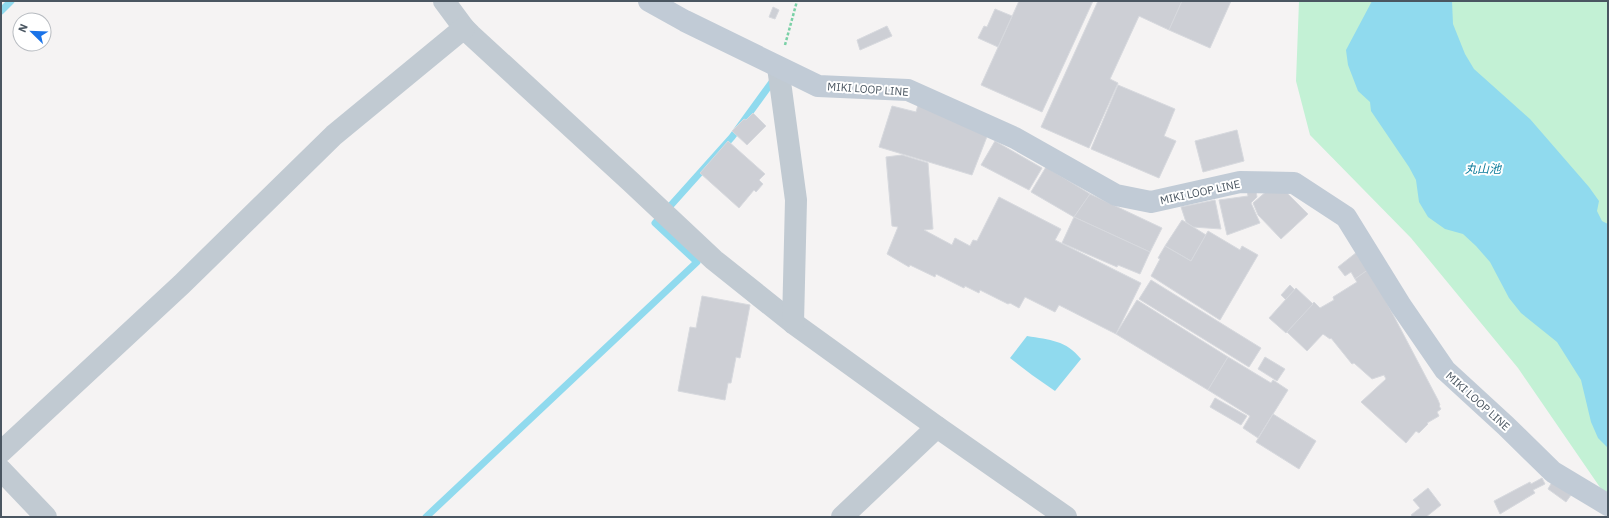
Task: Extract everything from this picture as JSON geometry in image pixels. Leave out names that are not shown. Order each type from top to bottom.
[{"type":"main road","name":"MIKI LOOP LINE","points":[[649,1],[685,21],[818,86],[908,90],[1015,138],[1116,195],[1151,202],[1240,182],[1294,184],[1346,217],[1401,306],[1444,370],[1506,426],[1553,472],[1608,505]]},
{"type":"street","points":[[444,1],[464,28],[714,260],[793,323],[937,427],[1066,517]]},
{"type":"street","points":[[1,452],[182,284],[334,135],[464,28]]},
{"type":"street","points":[[778,67],[796,200],[793,323]]},
{"type":"street","points":[[842,517],[937,427]]},
{"type":"street","points":[[1,470],[46,517]]},
{"type":"path","points":[[778,67],[797,1]]},
{"type":"green space","points":[[1299,1],[1608,1],[1608,499],[1518,368],[1411,238],[1310,135],[1296,81]]},
{"type":"water","name":"丸山池","points":[[1372,1],[1452,1],[1453,24],[1465,54],[1474,69],[1530,119],[1589,187],[1599,201],[1597,211],[1602,221],[1608,224],[1608,448],[1598,438],[1591,422],[1581,380],[1557,342],[1521,313],[1509,298],[1490,262],[1476,246],[1463,234],[1445,229],[1428,217],[1419,202],[1416,180],[1409,167],[1371,111],[1370,102],[1358,91],[1348,65],[1346,50]]},
{"type":"water","points":[[1027,336],[1063,344],[1081,359],[1055,391],[1010,358]]},
{"type":"building","points":[[1019,1],[1093,1],[1042,112],[981,85]]},
{"type":"building","points":[[1098,1],[1182,1],[1169,30],[1139,16],[1110,79],[1118,83],[1089,148],[1041,127]]},
{"type":"building","points":[[1182,1],[1231,1],[1210,48],[1169,30]]},
{"type":"building","points":[[773,7],[779,10],[775,19],[769,17]]},
{"type":"building","points":[[995,9],[1012,16],[998,47],[978,38],[984,26],[987,27]]},
{"type":"building","points":[[887,26],[892,36],[860,50],[857,40]]},
{"type":"building","points":[[1118,85],[1175,109],[1164,136],[1176,141],[1159,178],[1091,149]]},
{"type":"building","points":[[918,105],[988,134],[972,175],[879,147],[892,106],[916,112]]},
{"type":"building","points":[[753,113],[766,126],[747,145],[732,131],[744,119],[746,120]]},
{"type":"building","points":[[1237,130],[1244,161],[1203,172],[1195,141]]},
{"type":"building","points":[[728,141],[765,174],[759,180],[763,184],[756,192],[754,190],[739,208],[700,173]]},
{"type":"building","points":[[995,141],[1042,168],[1029,190],[981,165]]},
{"type":"building","points":[[902,155],[928,163],[933,229],[924,230],[952,245],[955,238],[970,246],[973,240],[977,241],[999,197],[1061,229],[1055,240],[1141,283],[1116,334],[1059,305],[1055,312],[1025,297],[1019,308],[980,290],[979,293],[965,286],[964,288],[936,274],[935,277],[910,265],[909,267],[887,254],[898,227],[892,226],[886,157]]},
{"type":"building","points":[[1046,167],[1090,194],[1074,217],[1031,192]]},
{"type":"building","points":[[1268,190],[1285,191],[1308,214],[1281,239],[1258,215],[1253,203]]},
{"type":"building","points":[[1247,191],[1256,191],[1257,197],[1251,203],[1260,223],[1227,235],[1219,200],[1248,196]]},
{"type":"building","points":[[1090,194],[1162,228],[1150,252],[1074,217]]},
{"type":"building","points":[[1215,200],[1221,229],[1193,227],[1186,222],[1181,207]]},
{"type":"building","points":[[1074,217],[1150,252],[1140,274],[1118,265],[1117,267],[1062,243]]},
{"type":"building","points":[[1182,220],[1206,235],[1191,261],[1165,246]]},
{"type":"building","points":[[1208,231],[1240,250],[1242,246],[1258,255],[1220,320],[1151,276],[1160,259],[1158,258],[1165,246],[1191,261]]},
{"type":"building","points":[[1357,252],[1369,269],[1355,279],[1351,272],[1345,276],[1338,267]]},
{"type":"building","points":[[1369,269],[1438,400],[1441,409],[1437,412],[1439,416],[1427,423],[1428,424],[1419,433],[1416,431],[1406,443],[1361,402],[1386,379],[1384,375],[1372,379],[1354,363],[1352,364],[1331,338],[1330,339],[1323,334],[1307,351],[1287,332],[1314,302],[1320,308],[1334,300],[1333,297],[1357,282],[1355,279]]},
{"type":"building","points":[[1151,280],[1261,348],[1249,367],[1139,299]]},
{"type":"building","points":[[1290,285],[1295,290],[1286,300],[1281,295]]},
{"type":"building","points":[[1296,288],[1313,304],[1286,333],[1269,318]]},
{"type":"building","points":[[702,296],[750,305],[740,358],[736,357],[731,383],[728,383],[725,400],[678,391],[690,327],[696,328]]},
{"type":"building","points":[[1137,300],[1228,357],[1208,390],[1116,334]]},
{"type":"building","points":[[1228,357],[1271,383],[1273,380],[1288,390],[1258,438],[1243,428],[1250,416],[1208,390]]},
{"type":"building","points":[[1265,357],[1285,369],[1277,381],[1258,369]]},
{"type":"building","points":[[1215,398],[1247,416],[1241,425],[1210,407]]},
{"type":"building","points":[[1273,414],[1316,441],[1299,469],[1256,442]]},
{"type":"building","points":[[1542,478],[1545,484],[1533,490],[1535,493],[1500,514],[1494,501],[1530,482],[1531,484]]},
{"type":"building","points":[[1552,482],[1571,495],[1566,502],[1548,489]]},
{"type":"building","points":[[1428,488],[1441,505],[1426,517],[1413,517],[1411,515],[1420,508],[1413,500]]},
{"type":"waterway","points":[[1,11],[11,1]]},
{"type":"waterway","points":[[426,517],[697,262],[655,223],[732,137],[772,82]]}]
